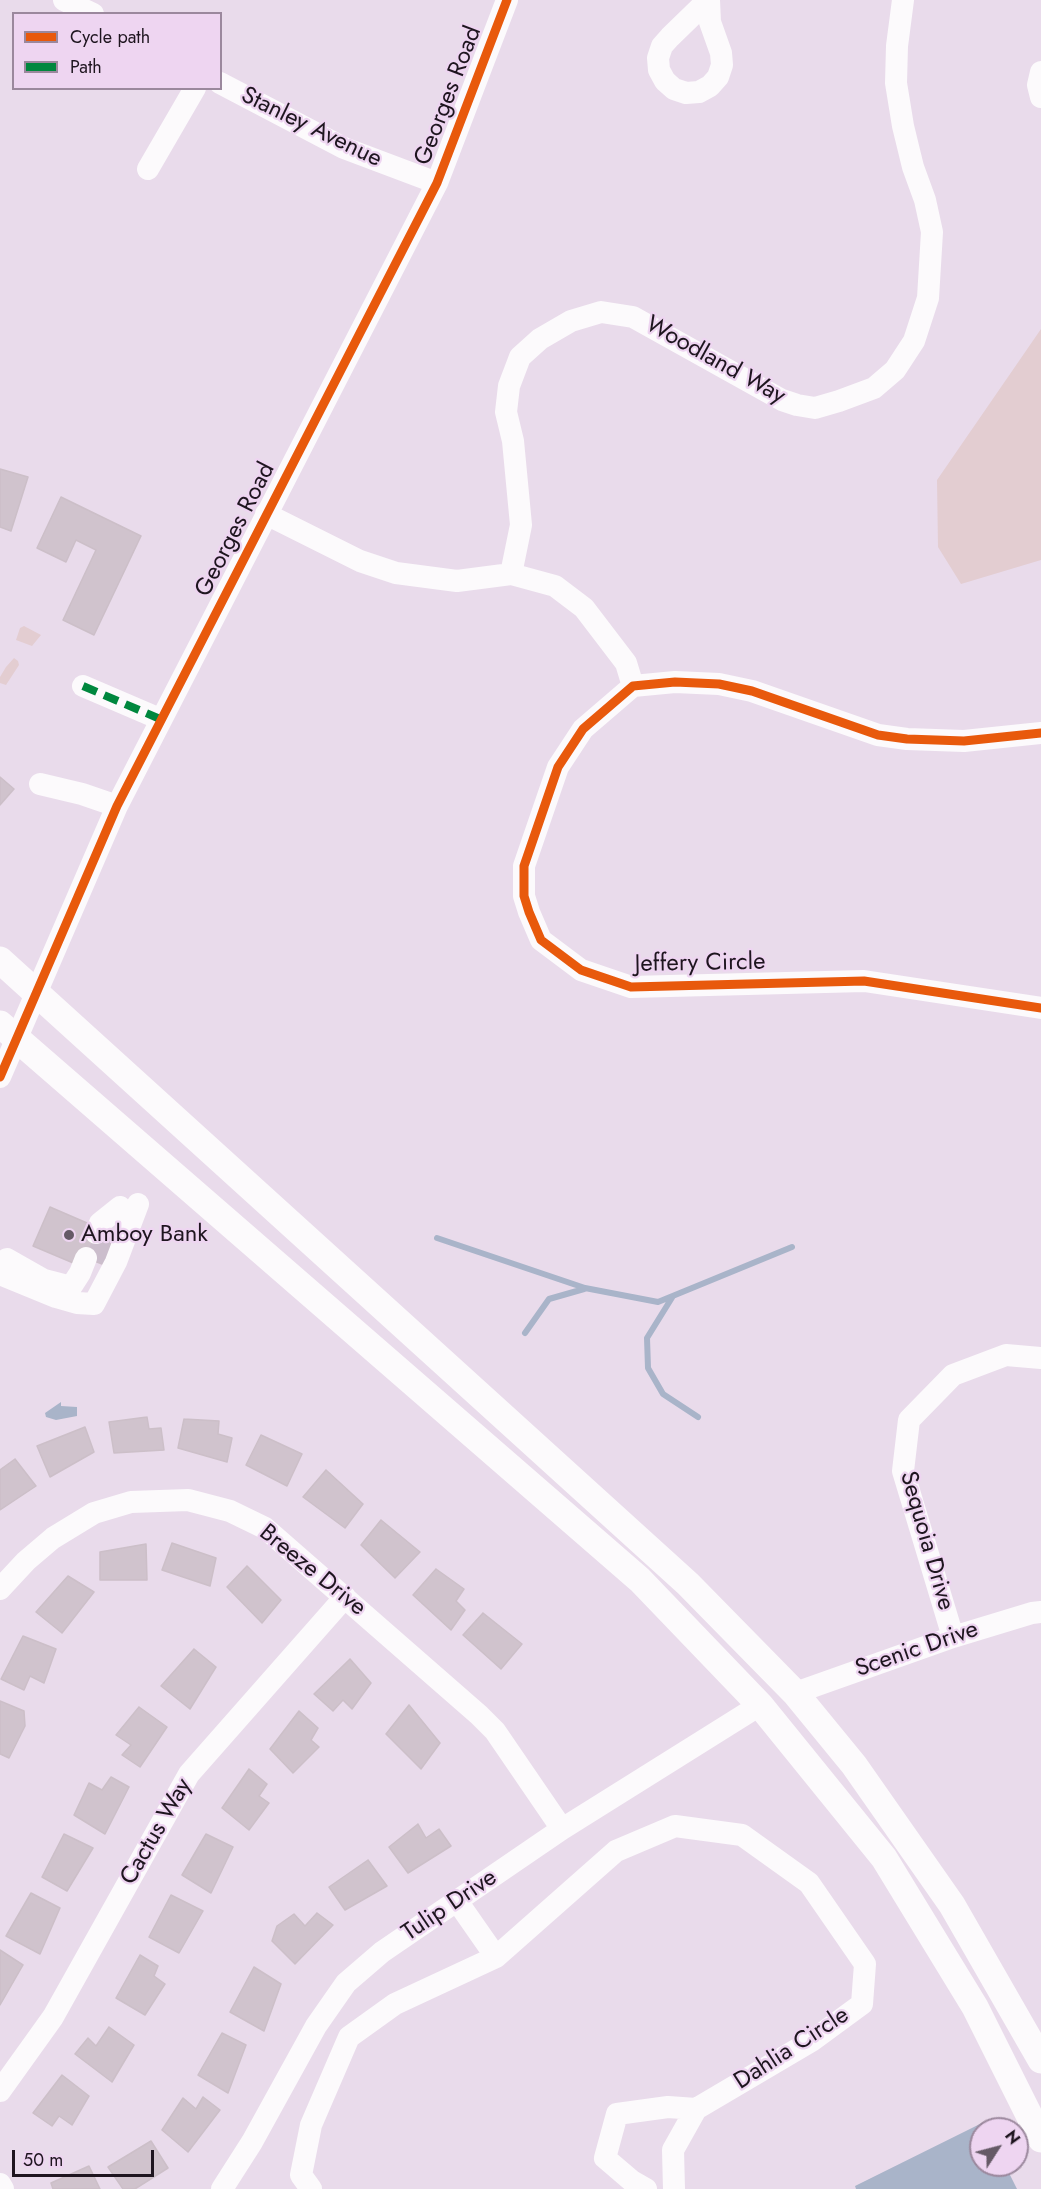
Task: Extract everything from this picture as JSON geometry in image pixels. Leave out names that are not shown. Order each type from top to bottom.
[{"type":"main road","points":[[0,960],[688,1584],[795,1693],[854,1766],[952,1905],[1041,2060]]},
{"type":"main road","points":[[8,1031],[640,1581],[760,1705],[884,1858],[975,2007],[1041,2139]]},
{"type":"street","points":[[64,0],[89,12]]},
{"type":"street","name":"Georges Road","points":[[0,1077],[8,1031],[37,993],[117,806],[159,719],[437,183],[507,0]]},
{"type":"street","name":"Woodland Way","points":[[511,574],[521,525],[513,441],[506,412],[509,386],[520,357],[540,339],[571,321],[601,312],[633,317],[782,400],[815,408],[874,388],[895,370],[914,340],[928,298],[932,232],[903,126],[896,83],[897,46],[903,0]]},
{"type":"street","points":[[1041,72],[1038,85],[1041,97]]},
{"type":"street","name":"Stanley Avenue","points":[[222,84],[344,148],[437,183]]},
{"type":"street","points":[[148,169],[194,90]]},
{"type":"street","points":[[266,514],[360,561],[396,573],[457,581],[511,574],[555,586],[584,608],[626,663],[633,686],[675,682],[719,684],[752,691],[878,735],[907,739],[964,741],[1041,733]]},
{"type":"street","points":[[83,686],[159,719]]},
{"type":"street","name":"Jeffery Circle","points":[[633,686],[583,729],[558,767],[524,866],[524,896],[542,940],[581,970],[631,987],[864,981],[1041,1008]]},
{"type":"street","points":[[40,784],[82,794],[117,806]]},
{"type":"street","points":[[77,1303],[95,1287],[129,1205],[100,1223],[101,1235]]},
{"type":"street","points":[[5,1264],[44,1280],[71,1287],[91,1259],[77,1303]]},
{"type":"street","points":[[5,1264],[77,1303]]},
{"type":"street","name":"Sequoia Drive","points":[[953,1637],[903,1471],[909,1420],[953,1375],[1005,1355],[1041,1358]]},
{"type":"street","name":"Breeze Drive","points":[[0,1589],[26,1561],[53,1538],[94,1513],[131,1502],[188,1500],[230,1511],[265,1528],[479,1715],[495,1731],[562,1829]]},
{"type":"street","name":"Cactus Way","points":[[0,2091],[53,2017],[189,1774],[345,1597]]},
{"type":"street","name":"Scenic Drive","points":[[795,1693],[953,1637],[1041,1612]]},
{"type":"street","name":"Tulip Drive","points":[[222,2189],[252,2142],[316,2026],[346,1983],[382,1952],[562,1829],[760,1705]]},
{"type":"street","name":"Dahlia Circle","points":[[311,2189],[301,2175],[311,2125],[350,2037],[395,2004],[496,1957],[616,1851],[675,1826],[742,1834],[809,1883],[865,1964],[862,2004],[813,2040],[696,2109]]},
{"type":"street","points":[[457,1901],[496,1957]]},
{"type":"street","points":[[646,2189],[632,2181],[605,2158],[617,2114],[668,2107],[696,2109],[673,2150],[674,2189]]},
{"type":"street","points":[[0,2184],[3,2189]]},
{"type":"shaded area","points":[[1041,329],[1041,560],[961,584],[938,547],[937,480]]},
{"type":"shaded area","points":[[24,626],[41,635],[32,646],[16,640],[20,628]]},
{"type":"shaded area","points":[[14,658],[19,665],[6,685],[0,683],[0,677]]},
{"type":"water","points":[[61,1402],[61,1406],[77,1407],[77,1416],[56,1420],[46,1417],[45,1413]]},
{"type":"water","points":[[969,2129],[969,2177],[1011,2177],[1017,2189],[856,2189],[855,2186]]},
{"type":"building","points":[[0,469],[28,477],[11,531],[0,527]]},
{"type":"building","points":[[61,497],[141,536],[94,635],[63,620],[96,550],[76,540],[66,562],[37,548]]},
{"type":"building","points":[[0,777],[14,789],[0,805]]},
{"type":"building","name":"Amboy Bank","points":[[50,1207],[94,1226],[92,1231],[112,1239],[102,1264],[82,1256],[78,1265],[33,1246]]},
{"type":"building","points":[[147,1417],[149,1429],[161,1428],[164,1450],[114,1453],[109,1422]]},
{"type":"building","points":[[184,1419],[219,1421],[218,1434],[232,1438],[227,1462],[178,1448]]},
{"type":"building","points":[[85,1427],[94,1452],[50,1477],[37,1446]]},
{"type":"building","points":[[261,1435],[302,1454],[287,1486],[246,1465]]},
{"type":"building","points":[[15,1459],[36,1486],[0,1510],[0,1470]]},
{"type":"building","points":[[326,1470],[363,1504],[345,1528],[303,1497]]},
{"type":"building","points":[[381,1520],[420,1552],[395,1578],[361,1545]]},
{"type":"building","points":[[172,1543],[216,1558],[210,1586],[162,1570]]},
{"type":"building","points":[[146,1544],[147,1580],[100,1580],[100,1552]]},
{"type":"building","points":[[247,1566],[281,1600],[262,1623],[227,1587]]},
{"type":"building","points":[[436,1569],[464,1589],[456,1601],[465,1610],[451,1630],[413,1595]]},
{"type":"building","points":[[68,1576],[94,1592],[62,1633],[36,1612]]},
{"type":"building","points":[[483,1613],[522,1644],[501,1669],[463,1635]]},
{"type":"building","points":[[23,1636],[56,1649],[44,1683],[30,1676],[24,1690],[1,1679]]},
{"type":"building","points":[[194,1649],[216,1667],[190,1709],[161,1686]]},
{"type":"building","points":[[350,1659],[371,1683],[352,1709],[343,1700],[333,1711],[314,1694]]},
{"type":"building","points":[[0,1701],[24,1711],[25,1726],[9,1758],[0,1754]]},
{"type":"building","points":[[409,1705],[440,1743],[421,1769],[386,1734]]},
{"type":"building","points":[[139,1707],[167,1727],[140,1767],[122,1755],[131,1745],[116,1735]]},
{"type":"building","points":[[299,1711],[318,1728],[311,1740],[319,1747],[293,1773],[270,1749]]},
{"type":"building","points":[[249,1769],[267,1784],[259,1796],[269,1803],[249,1830],[222,1808]]},
{"type":"building","points":[[111,1777],[129,1787],[105,1834],[74,1815],[89,1783],[102,1790]]},
{"type":"building","points":[[418,1824],[426,1838],[439,1829],[451,1846],[408,1873],[389,1847]]},
{"type":"building","points":[[64,1834],[93,1848],[67,1891],[42,1877]]},
{"type":"building","points":[[206,1834],[233,1847],[211,1893],[182,1875]]},
{"type":"building","points":[[368,1860],[387,1886],[345,1910],[329,1887]]},
{"type":"building","points":[[31,1893],[60,1908],[40,1954],[6,1936]]},
{"type":"building","points":[[171,1895],[203,1911],[179,1953],[149,1937]]},
{"type":"building","points":[[317,1913],[333,1925],[295,1964],[272,1941],[277,1926],[294,1914],[305,1926]]},
{"type":"building","points":[[0,1950],[23,1965],[0,2005]]},
{"type":"building","points":[[140,1955],[158,1966],[154,1976],[165,1984],[145,2015],[116,1998]]},
{"type":"building","points":[[254,1967],[281,1984],[264,2031],[230,2012]]},
{"type":"building","points":[[109,2027],[134,2045],[112,2082],[75,2054],[88,2038],[96,2046]]},
{"type":"building","points":[[222,2033],[246,2045],[228,2093],[198,2075]]},
{"type":"building","points":[[62,2075],[89,2096],[72,2125],[59,2116],[52,2126],[33,2113]]},
{"type":"building","points":[[203,2097],[220,2110],[188,2152],[162,2130],[183,2098],[196,2109]]},
{"type":"building","points":[[151,2141],[168,2168],[135,2189],[123,2189],[108,2167]]},
{"type":"building","points":[[89,2166],[100,2189],[53,2189],[51,2183]]},
{"type":"waterway","points":[[437,1238],[585,1288],[658,1302],[792,1247]]},
{"type":"waterway","points":[[525,1333],[549,1299],[584,1289]]},
{"type":"waterway","points":[[673,1296],[647,1338],[648,1368],[663,1394],[698,1417]]},
{"type":"tunnel","points":[[95,1261],[106,1237]]},
{"type":"marked path","points":[[83,686],[160,719]]},
{"type":"cycle path","points":[[0,1077],[117,806],[437,183],[507,0]]},
{"type":"cycle path","points":[[1041,733],[964,741],[907,739],[878,735],[752,691],[719,684],[675,682],[633,686],[583,729],[558,767],[524,866],[524,896],[541,940],[581,970],[631,987],[864,981],[1041,1008]]},
{"type":"place","name":"Amboy Bank","points":[[69,1235]]}]
